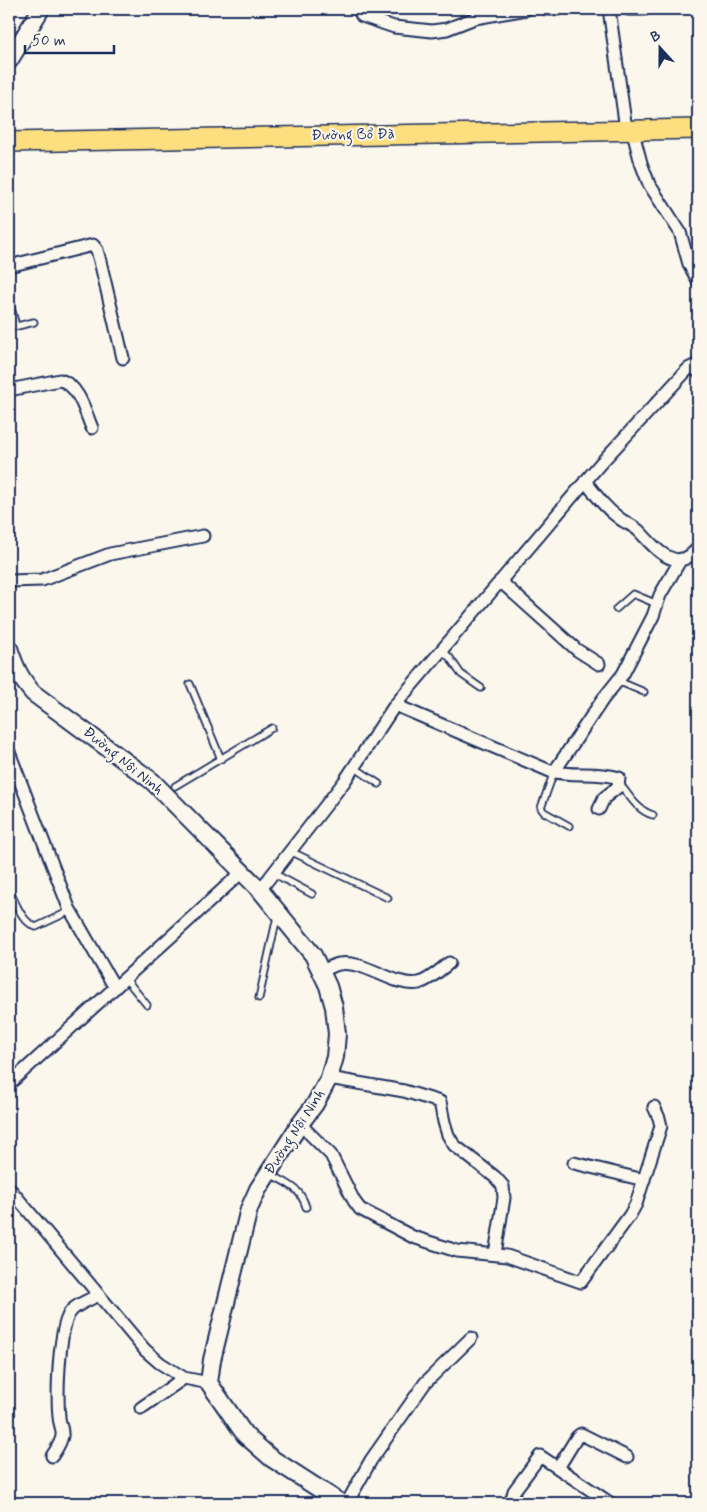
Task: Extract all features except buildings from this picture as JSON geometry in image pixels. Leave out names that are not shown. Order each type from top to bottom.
[{"type":"main road","name":"Đường Bổ Đà","points":[[9,142],[698,129]]},
{"type":"street","points":[[9,61],[41,9]]},
{"type":"street","points":[[358,9],[362,16],[394,28],[432,32],[447,29],[475,18],[527,9]]},
{"type":"street","points":[[547,9],[558,9]]},
{"type":"street","points":[[609,9],[629,129],[649,184],[680,232],[689,264],[698,281]]},
{"type":"street","points":[[628,9],[645,9]]},
{"type":"street","points":[[9,266],[94,245],[100,261],[123,358]]},
{"type":"street","points":[[260,890],[344,782],[395,705],[585,481],[688,369],[694,366],[698,372]]},
{"type":"street","points":[[9,390],[60,380],[67,382],[78,395],[92,428]]},
{"type":"street","points":[[585,481],[603,505],[620,519],[638,530],[654,547],[665,555],[678,560],[689,557],[698,548]]},
{"type":"street","points":[[9,581],[42,580],[110,554],[203,536]]},
{"type":"street","points":[[554,772],[603,699],[618,681],[638,648],[660,595],[681,559]]},
{"type":"street","points":[[500,581],[577,650],[599,664]]},
{"type":"street","name":"Đường Nội Ninh","points":[[9,648],[15,668],[34,693],[152,781],[171,790],[260,890],[313,955],[328,986],[334,1008],[337,1034],[335,1058],[329,1078],[315,1104],[268,1174],[249,1210],[212,1360],[209,1383]]},
{"type":"street","points":[[395,705],[554,772],[577,775],[609,775],[619,778],[620,784],[604,798],[599,809]]},
{"type":"street","points":[[9,752],[70,911],[115,988]]},
{"type":"street","points":[[9,1084],[242,872]]},
{"type":"street","points":[[321,972],[339,964],[356,965],[394,978],[417,983],[426,980],[449,963]]},
{"type":"street","points":[[329,1078],[404,1091],[440,1102],[448,1135],[454,1145],[495,1177],[503,1186],[504,1198],[495,1254]]},
{"type":"street","points":[[300,1124],[330,1154],[360,1209],[413,1237],[457,1251],[508,1256],[581,1282],[636,1204],[660,1126],[654,1107]]},
{"type":"street","points":[[574,1163],[644,1180]]},
{"type":"street","points":[[9,1188],[145,1350],[160,1363],[184,1378],[209,1383],[245,1435],[271,1458],[341,1503]]},
{"type":"street","points":[[52,1456],[61,1441],[63,1433],[59,1418],[58,1359],[67,1318],[76,1306],[98,1295]]},
{"type":"street","points":[[347,1503],[371,1460],[425,1383],[471,1338]]},
{"type":"street","points":[[141,1408],[184,1378]]},
{"type":"street","points":[[558,1468],[577,1437],[581,1434],[627,1457]]},
{"type":"street","points":[[511,1503],[514,1491],[540,1456],[610,1503]]},
{"type":"lane","points":[[9,300],[16,326]]},
{"type":"lane","points":[[9,328],[34,322]]},
{"type":"lane","points":[[616,609],[633,594],[657,604]]},
{"type":"lane","points":[[442,650],[461,674],[481,688]]},
{"type":"lane","points":[[618,681],[644,692]]},
{"type":"lane","points":[[190,684],[220,760]]},
{"type":"lane","points":[[171,790],[272,728]]},
{"type":"lane","points":[[354,767],[379,784]]},
{"type":"lane","points":[[554,772],[541,808],[544,812],[569,826]]},
{"type":"lane","points":[[620,784],[640,808],[646,813],[653,815]]},
{"type":"lane","points":[[290,851],[388,898]]},
{"type":"lane","points":[[273,873],[312,894]]},
{"type":"lane","points":[[12,896],[24,918],[30,925],[36,927],[70,911]]},
{"type":"lane","points":[[259,998],[278,912]]},
{"type":"lane","points":[[125,978],[147,1006]]},
{"type":"lane","points":[[268,1174],[295,1188],[303,1197],[306,1207]]}]
